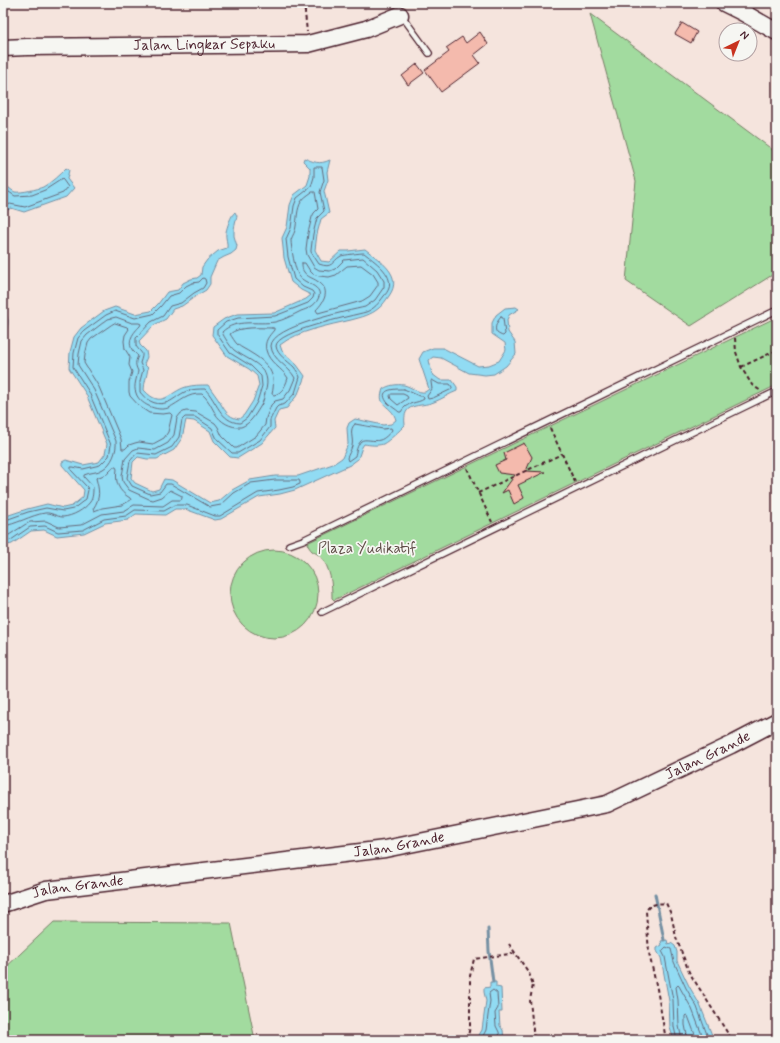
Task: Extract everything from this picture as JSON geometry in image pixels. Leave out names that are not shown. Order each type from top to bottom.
[{"type":"street","points":[[724,3],[777,32]]},
{"type":"street","name":"Jalan Lingkar Sepaku","points":[[3,48],[308,44],[366,29],[400,15]]},
{"type":"street","name":"Jalan Grande","points":[[3,904],[46,890],[385,849],[607,804],[731,745],[777,721]]},
{"type":"lane","points":[[400,15],[429,53]]},
{"type":"lane","points":[[289,545],[777,310]]},
{"type":"lane","points":[[322,612],[777,391]]},
{"type":"path","points":[[304,3],[308,44]]},
{"type":"path","points":[[734,331],[736,352],[741,367],[752,385],[768,395]]},
{"type":"path","points":[[741,367],[777,350]]},
{"type":"path","points":[[547,422],[578,487]]},
{"type":"path","points":[[478,493],[562,454]]},
{"type":"path","points":[[463,462],[495,528]]},
{"type":"path","points":[[666,1040],[649,953],[646,911],[653,904],[666,903],[671,914],[676,937],[689,972],[732,1040]]},
{"type":"path","points":[[509,944],[530,974],[533,985],[530,1000],[534,1040]]},
{"type":"path","points":[[467,1040],[470,1027],[470,976],[474,959],[516,953]]},
{"type":"green space","points":[[590,14],[777,153],[777,272],[691,326],[626,281],[636,181]]},
{"type":"green space","name":"Plaza Yudikatif","points":[[777,317],[777,385],[334,600],[332,598],[331,582],[327,566],[320,556],[311,550],[307,543]]},
{"type":"green space","points":[[274,550],[291,553],[305,563],[315,577],[318,594],[315,611],[305,625],[291,635],[274,638],[257,635],[243,625],[233,611],[230,594],[233,577],[243,563],[257,553]]},
{"type":"green space","points":[[54,922],[231,923],[255,1040],[3,1040],[3,970]]},
{"type":"water","points":[[304,158],[320,163],[330,160],[327,172],[328,180],[324,191],[329,213],[321,219],[315,250],[321,261],[329,262],[341,251],[365,249],[383,264],[392,275],[394,281],[393,288],[389,296],[380,307],[370,314],[304,332],[280,345],[282,351],[297,365],[305,376],[298,394],[287,408],[279,410],[274,421],[275,428],[262,443],[238,458],[230,457],[214,441],[210,431],[194,421],[186,420],[182,438],[174,450],[157,459],[138,457],[133,462],[131,478],[135,483],[152,491],[159,489],[164,479],[172,480],[210,503],[219,501],[232,490],[250,480],[275,476],[298,476],[333,464],[342,458],[348,444],[347,428],[349,423],[355,419],[383,425],[391,424],[396,420],[391,411],[383,403],[381,395],[383,389],[390,386],[404,385],[422,392],[429,389],[419,359],[423,352],[433,348],[443,348],[478,366],[489,365],[499,361],[506,350],[505,343],[492,334],[492,323],[496,315],[505,308],[516,307],[519,309],[509,315],[507,320],[508,332],[515,342],[516,354],[506,366],[494,374],[485,375],[469,373],[441,358],[433,357],[429,360],[432,374],[440,380],[452,380],[457,387],[457,391],[434,402],[409,409],[406,412],[405,425],[383,444],[364,444],[358,459],[350,465],[295,490],[259,497],[221,519],[215,520],[185,509],[175,509],[165,515],[136,514],[128,520],[105,523],[84,533],[57,536],[44,530],[31,531],[12,544],[3,546],[3,517],[47,504],[63,508],[72,506],[83,497],[84,490],[62,465],[62,462],[66,460],[83,465],[99,462],[105,454],[107,444],[86,394],[69,368],[70,352],[74,337],[81,328],[104,311],[115,307],[135,314],[151,311],[167,292],[178,290],[183,283],[201,275],[202,267],[207,260],[218,251],[227,248],[226,232],[228,224],[235,212],[237,216],[234,229],[234,236],[237,246],[236,250],[217,261],[210,277],[210,284],[206,290],[182,306],[173,309],[166,319],[154,325],[139,341],[140,345],[146,351],[147,357],[144,364],[148,368],[144,390],[150,396],[156,399],[161,399],[186,387],[194,385],[208,385],[229,414],[239,419],[244,415],[253,401],[259,385],[257,376],[249,369],[227,356],[212,335],[213,327],[224,319],[237,314],[274,313],[306,299],[311,295],[301,290],[291,282],[284,258],[282,238],[287,227],[290,205],[294,195],[307,185],[310,176],[310,168],[303,161]]},
{"type":"water","points":[[66,168],[69,170],[67,179],[74,188],[66,197],[24,212],[11,208],[6,211],[3,218],[3,181],[15,192],[29,191],[43,187]]},
{"type":"water","points":[[3,311],[7,316],[8,321],[6,332],[3,333]]},
{"type":"water","points":[[667,940],[668,944],[671,943],[675,946],[677,961],[700,1005],[714,1040],[674,1040],[670,1028],[669,1001],[661,958],[657,951],[657,948],[662,945],[661,941]]},
{"type":"water","points":[[490,982],[496,982],[496,987],[501,988],[502,1012],[499,1012],[500,1026],[503,1030],[504,1040],[476,1040],[482,1030],[486,1001],[484,988],[490,987]]},
{"type":"building","points":[[682,23],[697,32],[691,43],[675,34]]},
{"type":"building","points":[[480,32],[488,44],[474,55],[480,63],[441,92],[425,70],[449,52],[446,48],[462,37],[466,43]]},
{"type":"building","points":[[417,64],[424,73],[408,85],[402,76]]},
{"type":"building","points":[[524,443],[532,457],[526,471],[545,472],[518,485],[524,498],[514,504],[508,490],[502,493],[515,475],[499,473],[495,465],[506,460],[504,453]]},
{"type":"waterway","points":[[655,894],[664,940]]},
{"type":"waterway","points":[[488,929],[493,982]]}]
